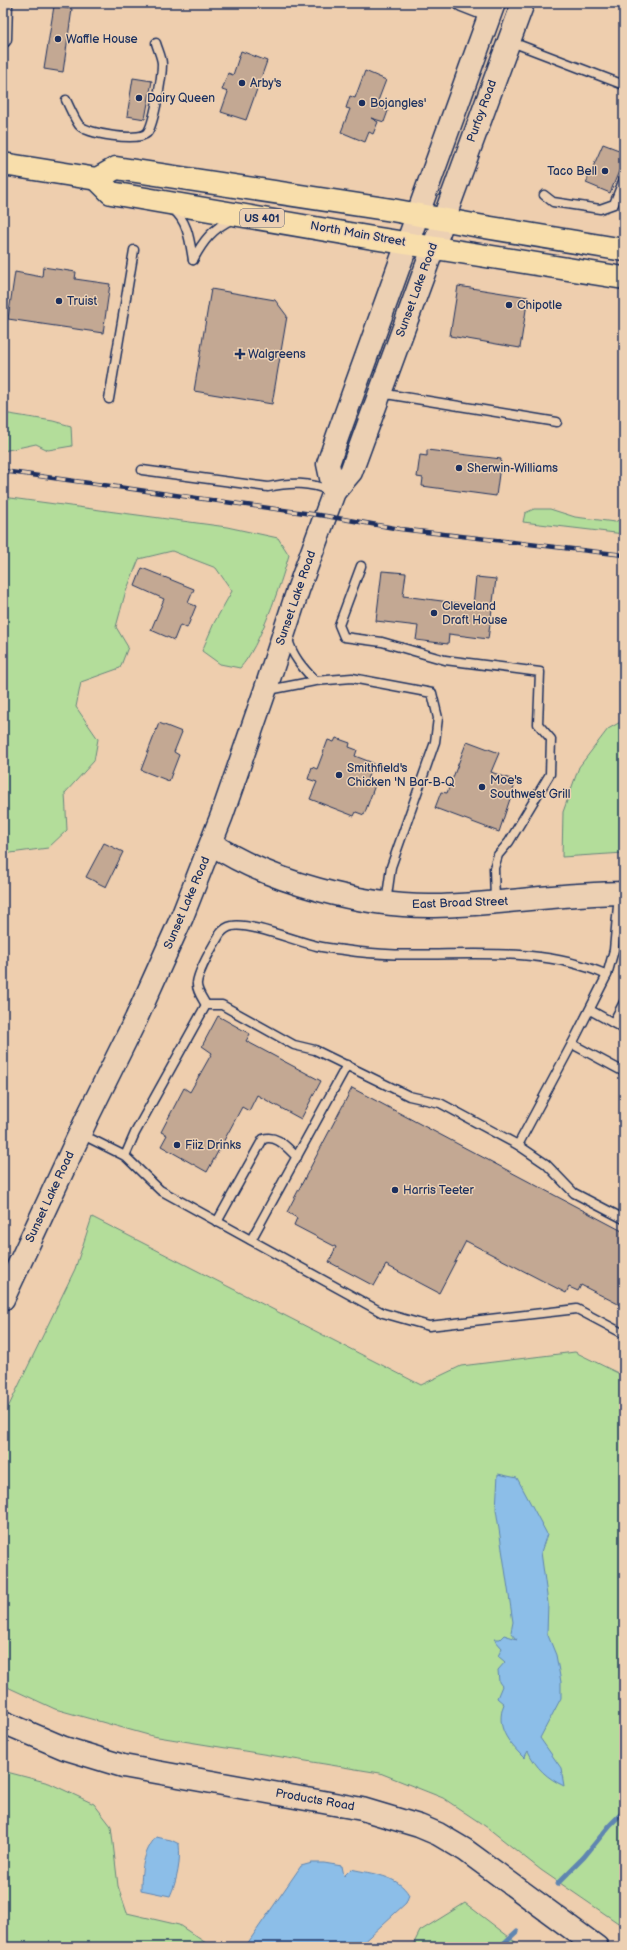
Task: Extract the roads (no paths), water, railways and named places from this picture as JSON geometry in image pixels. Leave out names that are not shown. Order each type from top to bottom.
[{"type":"highway","points":[[3,164],[98,179]]},
{"type":"highway","name":"US 401","points":[[98,179],[116,168],[417,214],[624,250]]},
{"type":"highway","name":"North Main Street","points":[[98,179],[111,193],[624,278]]},
{"type":"main road","name":"Purfoy Road","points":[[443,219],[522,3]]},
{"type":"main road","points":[[334,492],[328,464],[492,8]]},
{"type":"main road","name":"Sunset Lake Road","points":[[3,1299],[80,1134],[136,1019],[182,917],[212,844],[262,701],[285,628],[334,492],[351,472],[443,219]]},
{"type":"main road","name":"East Broad Street","points":[[212,844],[234,858],[291,880],[343,895],[386,903],[433,906],[622,893]]},
{"type":"main road","name":"Products Road","points":[[3,1722],[64,1748],[123,1766],[362,1809],[419,1826],[438,1834],[465,1850],[597,1947]]},
{"type":"street","points":[[3,39],[4,3]]},
{"type":"street","points":[[462,3],[492,8]]},
{"type":"lane","points":[[508,41],[624,85]]},
{"type":"lane","points":[[66,100],[80,126],[97,132],[119,136],[139,137],[146,133],[154,120],[162,64],[156,44]]},
{"type":"lane","points":[[544,195],[554,202],[600,209],[614,204],[624,179]]},
{"type":"lane","points":[[161,201],[178,214],[189,234],[193,260],[204,239],[222,224],[243,214]]},
{"type":"lane","points":[[109,399],[134,250]]},
{"type":"lane","points":[[380,393],[557,422]]},
{"type":"lane","points":[[142,470],[268,488],[288,483],[315,485],[334,492]]},
{"type":"lane","points":[[361,566],[338,625],[344,637],[382,642],[445,660],[540,672],[538,724],[551,739],[550,774],[509,842],[498,855],[494,868],[495,902]]},
{"type":"lane","points":[[285,628],[290,649],[315,681]]},
{"type":"lane","points":[[262,701],[274,689],[315,681],[352,678],[432,693],[438,718],[435,742],[391,867],[386,903]]},
{"type":"lane","points":[[518,1145],[607,975],[614,950],[622,893]]},
{"type":"lane","points":[[206,1005],[197,987],[199,975],[220,933],[232,926],[241,926],[273,933],[317,946],[365,954],[414,956],[469,953],[522,955],[568,963],[607,975]]},
{"type":"lane","points":[[613,1023],[624,1002]]},
{"type":"lane","points":[[125,1156],[135,1133],[206,1005]]},
{"type":"lane","points":[[206,1005],[222,1005],[294,1045],[315,1050],[410,1096],[440,1103],[518,1145],[546,1164],[574,1193],[624,1219]]},
{"type":"lane","points":[[590,1010],[624,1029]]},
{"type":"lane","points":[[572,1044],[624,1072]]},
{"type":"lane","points":[[251,1240],[346,1065]]},
{"type":"lane","points":[[80,1134],[125,1156],[160,1190],[384,1312],[429,1326],[577,1309],[624,1334]]},
{"type":"lane","points":[[218,1222],[263,1139],[269,1137],[274,1138],[297,1157]]},
{"type":"water","points":[[498,1474],[517,1478],[547,1534],[541,1552],[548,1603],[547,1633],[556,1655],[561,1682],[561,1698],[540,1738],[561,1768],[564,1786],[552,1780],[543,1772],[535,1763],[528,1751],[524,1758],[508,1740],[502,1727],[501,1720],[504,1704],[497,1698],[502,1686],[499,1682],[498,1670],[505,1662],[498,1656],[502,1648],[494,1639],[500,1639],[504,1635],[517,1639],[511,1632],[513,1622],[496,1509]]},
{"type":"water","points":[[156,1837],[171,1840],[179,1844],[178,1871],[170,1896],[141,1890],[144,1862],[148,1849]]},
{"type":"water","points":[[312,1863],[342,1866],[344,1876],[351,1869],[384,1876],[398,1883],[404,1888],[409,1895],[406,1903],[358,1947],[245,1947],[301,1866]]},
{"type":"waterway","points":[[557,1884],[584,1857],[610,1825],[624,1811]]},
{"type":"waterway","points":[[500,1947],[517,1931]]},
{"type":"railway","points":[[3,471],[326,516],[400,529],[624,555]]},
{"type":"place","name":"Waffle House","points":[[58,39]]},
{"type":"place","name":"Arby's","points":[[242,83]]},
{"type":"place","name":"Dairy Queen","points":[[139,98]]},
{"type":"place","name":"Bojangles'","points":[[362,103]]},
{"type":"place","name":"Taco Bell","points":[[605,171]]},
{"type":"place","name":"Truist","points":[[59,301]]},
{"type":"place","name":"Chipotle","points":[[509,305]]},
{"type":"place","name":"Walgreens","points":[[240,354]]},
{"type":"place","name":"Sherwin-Williams","points":[[459,468]]},
{"type":"place","name":"Cleveland Draft House","points":[[434,613]]},
{"type":"place","name":"Smithfield's Chicken 'N Bar-B-Q","points":[[339,775]]},
{"type":"place","name":"Moe's Southwest Grill","points":[[482,787]]},
{"type":"place","name":"Fiiz Drinks","points":[[177,1145]]},
{"type":"place","name":"Harris Teeter","points":[[395,1190]]}]
